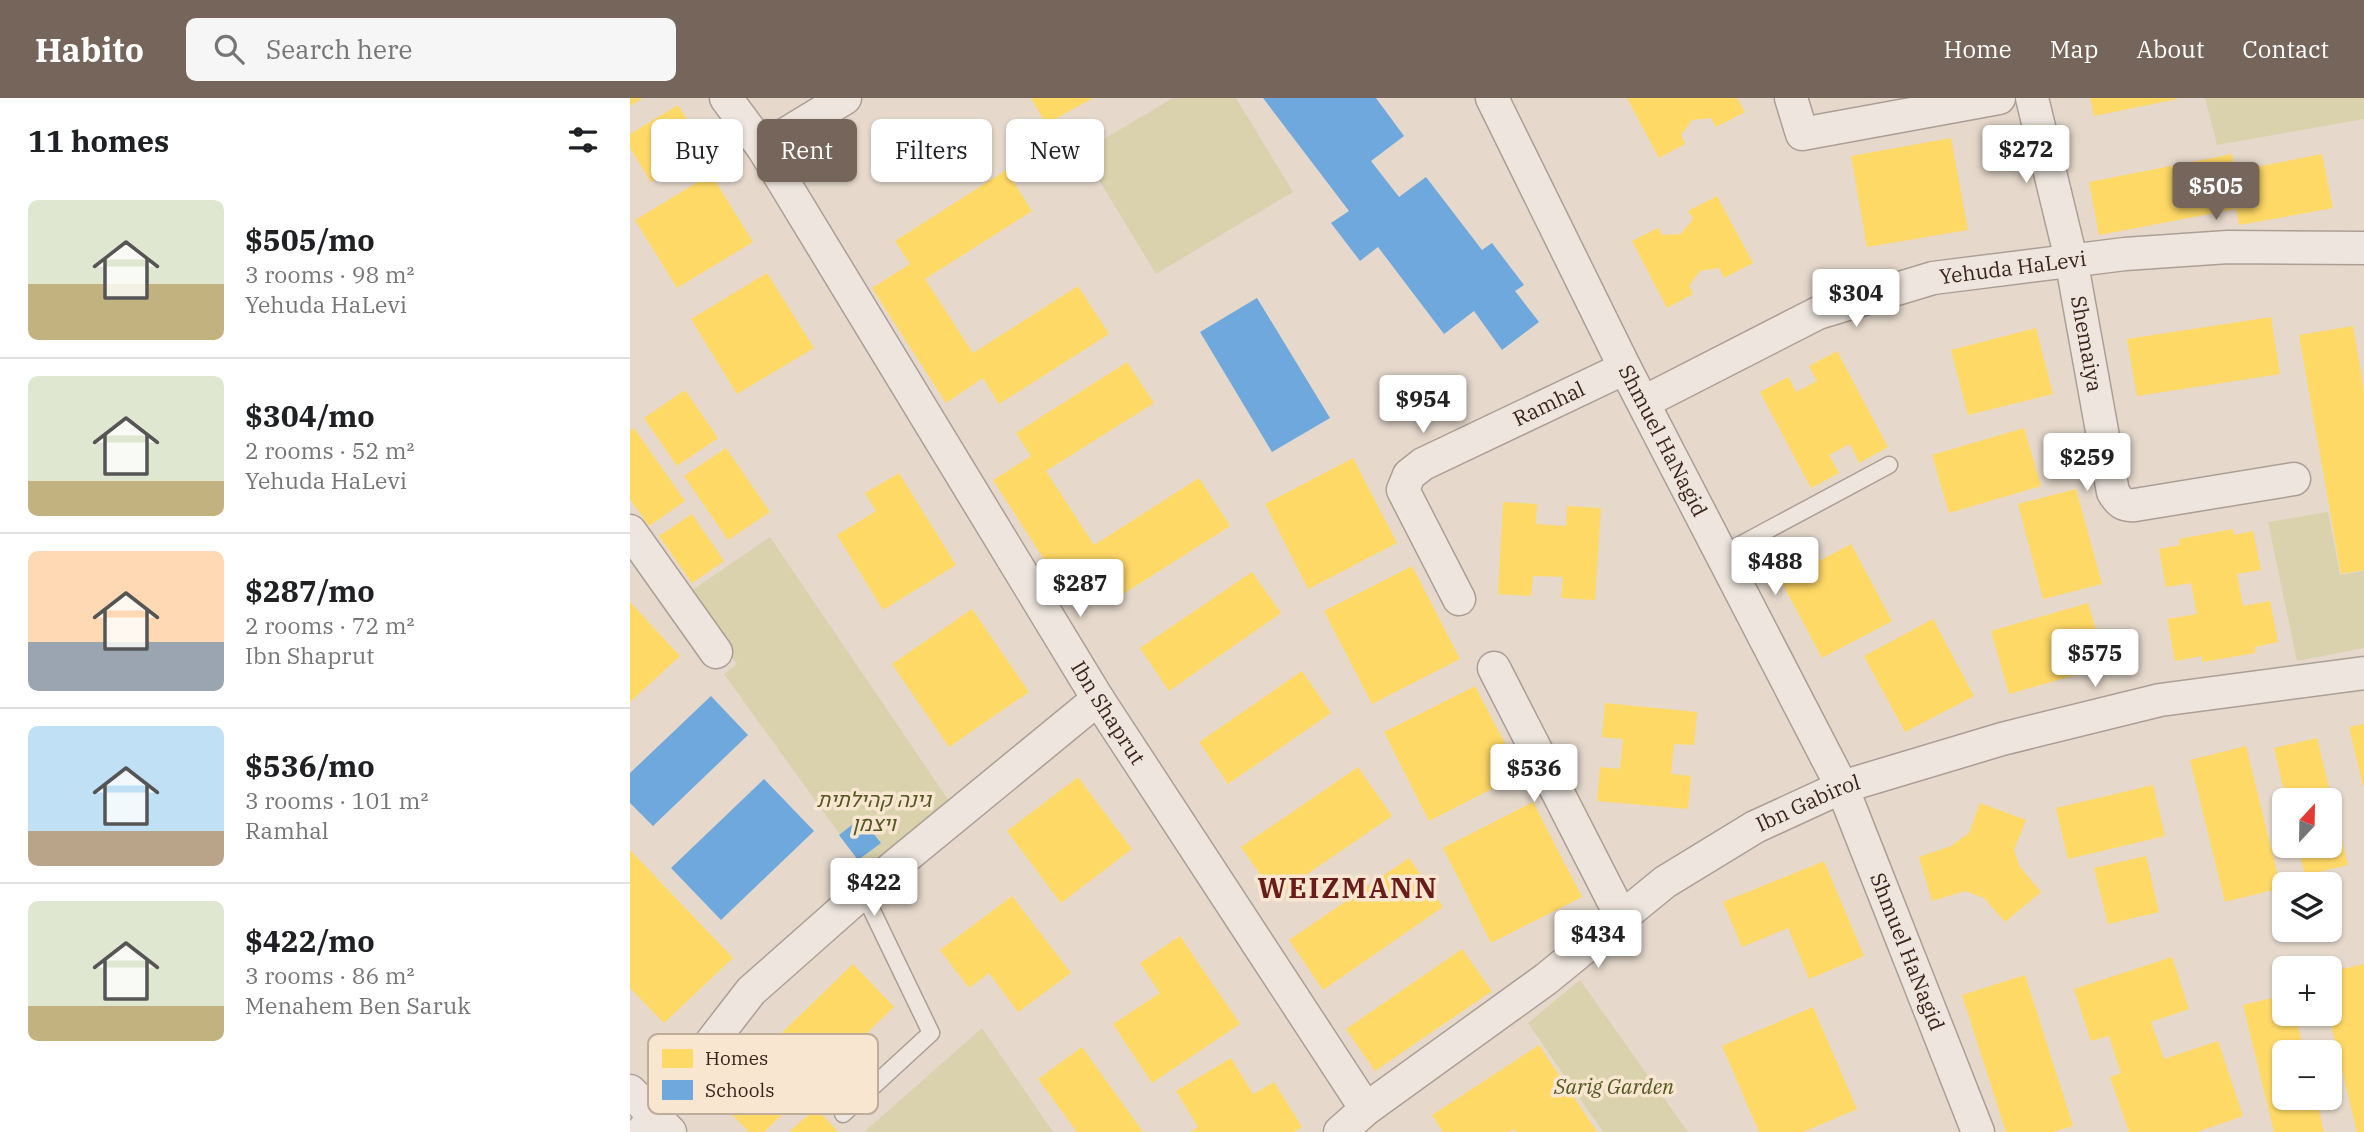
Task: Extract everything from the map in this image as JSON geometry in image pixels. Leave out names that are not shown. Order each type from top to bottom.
[{"type":"street","name":"Ibn Shaprut","points":[[726,98],[757,140]]},
{"type":"street","points":[[811,119],[845,98]]},
{"type":"street","name":"Shmuel HaNagid","points":[[1492,98],[1625,368],[1842,787],[1978,1132]]},
{"type":"street","points":[[1791,98],[1802,134],[1999,98]]},
{"type":"street","points":[[2032,98],[2071,260]]},
{"type":"street","name":"Ibn Shaprut","points":[[784,182],[1098,699],[1366,1109]]},
{"type":"street","name":"Yehuda HaLevi","points":[[1644,402],[1818,313],[1933,278],[2071,260],[2228,247],[2364,248]]},
{"type":"street","name":"Shemaiya","points":[[2071,260],[2113,492],[2118,501],[2136,505],[2294,479]]},
{"type":"street","name":"Ramhal","points":[[1459,599],[1403,490],[1409,475],[1423,464],[1625,368]]},
{"type":"street","points":[[630,531],[716,652]]},
{"type":"street","points":[[1494,668],[1621,916]]},
{"type":"street","name":"Ibn Gabirol","points":[[1340,1132],[1366,1109],[1546,979],[1665,882],[1755,827],[1842,787],[2002,739],[2160,700],[2364,673]]},
{"type":"street","points":[[720,1034],[751,991],[863,892],[1098,699]]},
{"type":"street","points":[[630,1091],[655,1126]]},
{"type":"lane","points":[[1723,554],[1889,465]]},
{"type":"lane","points":[[863,892],[931,1034],[878,1082]]},
{"type":"green space","points":[[1173,98],[1236,98],[1293,192],[1156,274],[1100,182],[1104,182],[1104,139]]},
{"type":"green space","points":[[2205,98],[2364,98],[2364,119],[2217,145]]},
{"type":"green space","points":[[2328,512],[2340,575],[2364,571],[2364,648],[2297,661],[2268,522]]},
{"type":"green space","name":"גינה קהילתית ויצמן","points":[[770,537],[951,804],[867,872],[724,674],[737,664],[687,594]]},
{"type":"green space","name":"Sarig Garden","points":[[1580,980],[1688,1132],[1603,1132],[1528,1023]]},
{"type":"green space","points":[[982,1028],[1053,1132],[864,1132]]},
{"type":"building: Homes","points":[[630,98],[643,98],[630,106]]},
{"type":"building: Homes","points":[[1031,98],[1093,98],[1055,119],[1043,119]]},
{"type":"building: Homes","points":[[1627,98],[1737,98],[1745,112],[1716,127],[1711,118],[1692,120],[1681,135],[1685,144],[1659,158]]},
{"type":"building: Homes","points":[[2090,98],[2177,98],[2177,99],[2094,116]]},
{"type":"building: Homes","points":[[678,105],[687,119],[655,119]]},
{"type":"building: Homes","points":[[651,121],[651,182],[630,148],[630,134]]},
{"type":"building: Homes","points":[[1951,138],[1968,230],[1867,247],[1851,156]]},
{"type":"building: Homes","points":[[2232,154],[2235,171],[2322,154],[2333,208],[2239,225],[2236,209],[2099,235],[2089,182]]},
{"type":"building: Homes","points":[[1006,170],[1006,182],[1014,182],[1032,211],[925,279],[973,353],[1078,286],[1109,334],[999,404],[983,378],[946,403],[872,288],[910,264],[895,241],[987,182],[992,182],[992,179]]},
{"type":"building: Homes","points":[[698,182],[716,182],[753,242],[677,288],[635,220]]},
{"type":"building: Homes","points":[[1717,196],[1753,263],[1724,278],[1719,268],[1700,271],[1689,286],[1693,294],[1667,308],[1632,241],[1658,228],[1662,235],[1681,234],[1693,219],[1688,211]]},
{"type":"building: Homes","points":[[767,273],[814,348],[737,394],[691,319]]},
{"type":"building: Homes","points":[[2271,317],[2280,374],[2137,396],[2127,339]]},
{"type":"building: Homes","points":[[2353,326],[2364,390],[2364,570],[2341,574],[2299,335]]},
{"type":"building: Homes","points":[[2036,328],[2053,394],[1968,415],[1951,350]]},
{"type":"building: Homes","points":[[1837,351],[1888,447],[1859,463],[1850,444],[1829,455],[1839,473],[1811,488],[1760,392],[1788,377],[1796,392],[1817,381],[1809,366]]},
{"type":"building: Homes","points":[[1127,362],[1154,403],[1046,471],[1094,545],[1199,478],[1230,526],[1120,596],[1104,571],[1067,595],[993,480],[1031,456],[1016,433]]},
{"type":"building: Homes","points":[[685,390],[718,438],[677,466],[644,418]]},
{"type":"building: Homes","points":[[634,428],[685,501],[649,526],[630,499],[630,431]]},
{"type":"building: Homes","points":[[2024,428],[2041,486],[1949,513],[1932,455]]},
{"type":"building: Homes","points":[[726,448],[770,512],[728,540],[684,476]]},
{"type":"building: Homes","points":[[1353,458],[1397,543],[1308,589],[1265,504]]},
{"type":"building: Homes","points":[[899,473],[956,565],[883,610],[837,535],[876,511],[865,493]]},
{"type":"building: Homes","points":[[2076,489],[2102,584],[2043,599],[2018,504]]},
{"type":"building: Homes","points":[[1503,502],[1537,504],[1536,524],[1566,526],[1567,506],[1601,508],[1595,600],[1561,598],[1563,577],[1533,576],[1531,596],[1498,594]]},
{"type":"building: Homes","points":[[692,514],[724,561],[692,583],[659,536]]},
{"type":"building: Homes","points":[[2233,529],[2234,535],[2253,531],[2261,570],[2237,574],[2243,606],[2270,601],[2278,642],[2255,647],[2255,653],[2202,662],[2202,656],[2175,661],[2167,619],[2197,614],[2191,583],[2166,587],[2159,549],[2180,545],[2179,539]]},
{"type":"building: Homes","points":[[1851,544],[1892,621],[1822,658],[1781,581]]},
{"type":"building: Homes","points":[[1412,566],[1460,659],[1372,704],[1324,611]]},
{"type":"building: Homes","points":[[1252,572],[1281,613],[1169,691],[1140,648]]},
{"type":"building: Homes","points":[[630,602],[680,656],[630,702]]},
{"type":"building: Homes","points":[[2088,603],[2107,666],[2009,694],[1991,631]]},
{"type":"building: Homes","points":[[972,609],[1029,692],[949,747],[892,664]]},
{"type":"building: Homes","points":[[1933,619],[1974,696],[1905,732],[1864,656]]},
{"type":"building: Homes","points":[[1302,671],[1331,713],[1228,784],[1199,742]]},
{"type":"building: Homes","points":[[1475,686],[1521,774],[1429,821],[1384,732]]},
{"type":"building: Homes","points":[[1605,703],[1697,712],[1694,745],[1674,744],[1671,774],[1691,776],[1688,809],[1597,801],[1600,767],[1620,769],[1623,739],[1602,737]]},
{"type":"building: Homes","points":[[2364,724],[2364,786],[2363,786],[2349,727]]},
{"type":"building: Homes","points":[[2317,738],[2329,788],[2283,788],[2274,748]]},
{"type":"building: Homes","points":[[2246,746],[2277,872],[2272,872],[2272,890],[2225,902],[2190,760]]},
{"type":"building: Homes","points":[[1358,767],[1392,816],[1275,896],[1241,847]]},
{"type":"building: Homes","points":[[1078,777],[1132,849],[1061,903],[1007,831]]},
{"type":"building: Homes","points":[[2153,785],[2165,836],[2068,859],[2056,808]]},
{"type":"building: Homes","points":[[1533,802],[1582,897],[1491,943],[1443,848]]},
{"type":"building: Homes","points":[[1980,803],[2026,820],[2014,850],[2020,867],[2041,892],[2005,922],[1984,898],[1965,891],[1932,901],[1919,857],[1951,846],[1969,833]]},
{"type":"building: Homes","points":[[2342,840],[2348,865],[2318,872],[2304,872],[2300,858],[2342,858]]},
{"type":"building: Homes","points":[[630,850],[733,958],[664,1023],[630,988]]},
{"type":"building: Homes","points":[[2146,856],[2159,912],[2108,924],[2094,868]]},
{"type":"building: Homes","points":[[1409,858],[1443,907],[1323,990],[1289,940]]},
{"type":"building: Homes","points":[[1824,861],[1864,956],[1809,979],[1788,928],[1742,947],[1723,902]]},
{"type":"building: Homes","points":[[1012,896],[1071,973],[1018,1012],[989,973],[969,988],[940,950]]},
{"type":"building: Homes","points":[[1180,936],[1240,1024],[1152,1083],[1113,1024],[1160,993],[1140,963]]},
{"type":"building: Homes","points":[[1462,949],[1492,991],[1375,1071],[1346,1029]]},
{"type":"building: Homes","points":[[2172,957],[2189,1009],[2151,1022],[2164,1059],[2218,1041],[2243,1116],[2197,1132],[2129,1132],[2110,1077],[2121,1073],[2109,1036],[2091,1041],[2074,989]]},
{"type":"building: Homes","points":[[853,964],[894,1007],[866,1034],[780,1034]]},
{"type":"building: Homes","points":[[2364,964],[2364,1132],[2357,1132],[2342,1070],[2342,1040],[2335,1040],[2331,1026],[2342,1026],[2342,969]]},
{"type":"building: Homes","points":[[2025,975],[2073,1126],[2053,1132],[2006,1132],[1962,995]]},
{"type":"building: Homes","points":[[2272,998],[2272,1026],[2298,1026],[2301,1040],[2272,1040],[2272,1110],[2319,1110],[2324,1132],[2274,1132],[2243,1005]]},
{"type":"building: Homes","points":[[1813,1007],[1857,1109],[1803,1132],[1759,1132],[1722,1046]]},
{"type":"building: Homes","points":[[1539,1045],[1597,1132],[1516,1132],[1514,1129],[1509,1132],[1443,1132],[1432,1115]]},
{"type":"building: Homes","points":[[1082,1047],[1143,1132],[1077,1132],[1038,1079]]},
{"type":"building: Homes","points":[[1231,1058],[1253,1094],[1274,1082],[1302,1127],[1294,1132],[1190,1132],[1198,1127],[1176,1091]]},
{"type":"building: Homes","points":[[732,1114],[783,1114],[764,1132],[749,1132]]},
{"type":"building: Homes","points":[[809,1114],[822,1114],[838,1132],[789,1132]]},
{"type":"building: Schools","points":[[1263,98],[1376,98],[1404,136],[1371,161],[1399,197],[1426,177],[1482,250],[1492,243],[1524,285],[1515,291],[1539,322],[1502,350],[1474,311],[1444,334],[1378,247],[1360,261],[1331,223],[1349,211]]},
{"type":"building: Schools","points":[[1257,298],[1330,418],[1272,452],[1200,332]]},
{"type":"building: Schools","points":[[711,696],[748,735],[653,826],[630,803],[630,773]]},
{"type":"building: Schools","points":[[764,779],[814,831],[721,920],[671,868]]},
{"type":"building: Schools","points":[[861,818],[881,843],[858,860],[839,835]]},
{"type":"district","name":"WEIZMANN","points":[[1348,888]]}]
